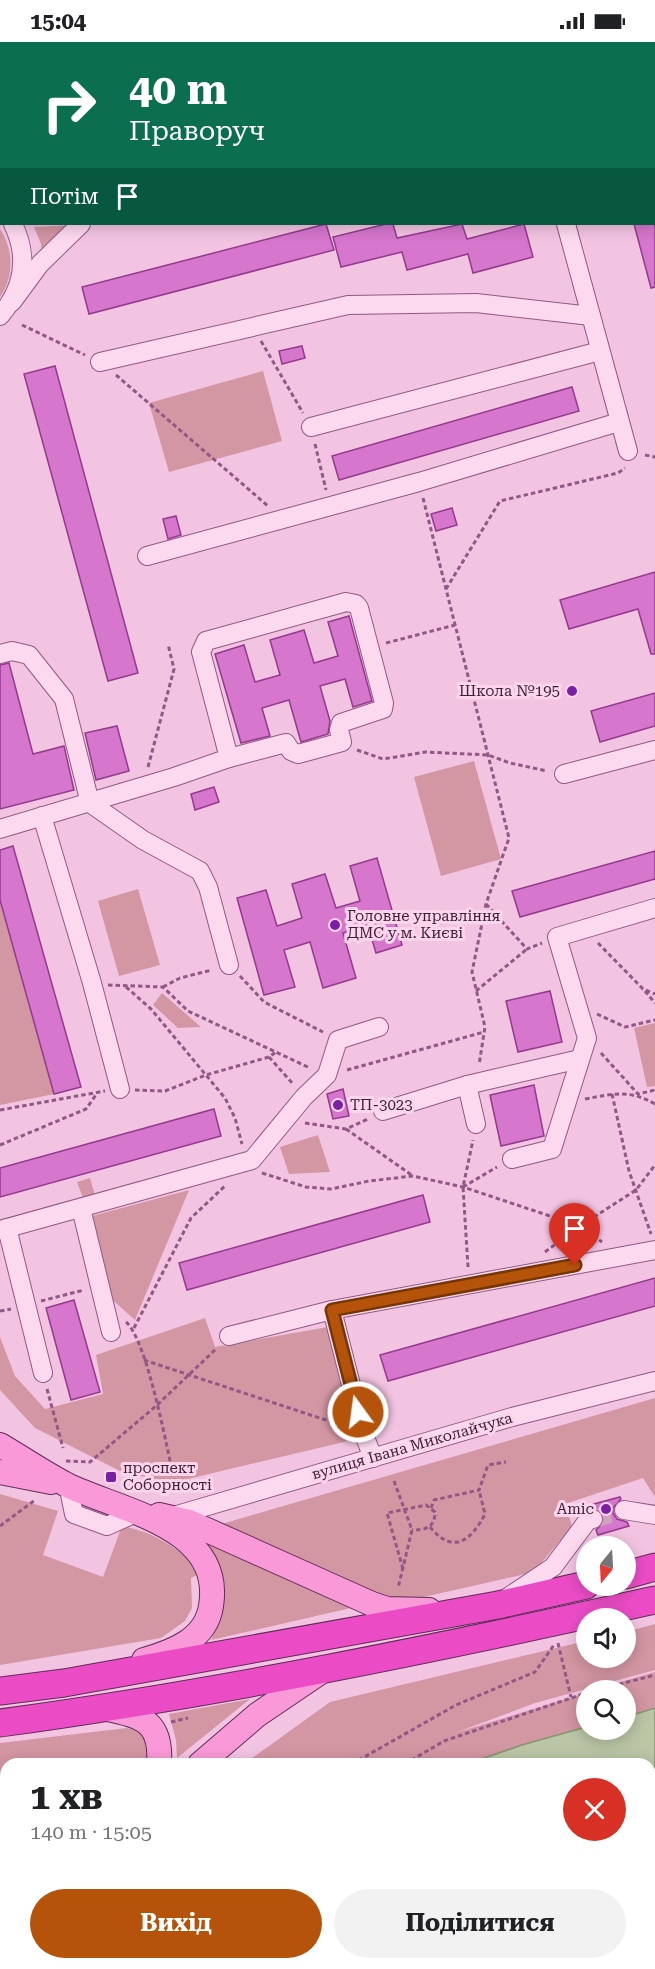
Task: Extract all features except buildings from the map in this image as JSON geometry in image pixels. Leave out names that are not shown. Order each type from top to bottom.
[{"type":"highway","points":[[636,1572],[655,1567]]},
{"type":"highway","points":[[0,1691],[63,1683],[498,1605],[576,1587]]},
{"type":"highway","points":[[0,1723],[105,1708],[433,1650],[655,1600]]},
{"type":"main road","name":"вулиця Івана Миколайчука","points":[[0,1444],[68,1485],[138,1512],[182,1536],[198,1550],[209,1568],[213,1589],[211,1610],[202,1629],[194,1638],[168,1653],[63,1683]]},
{"type":"main road","name":"вулиця Івана Миколайчука","points":[[0,1472],[68,1485]]},
{"type":"main road","name":"вулиця Івана Миколайчука","points":[[138,1512],[189,1522],[332,1588],[387,1609],[464,1611]]},
{"type":"main road","points":[[207,1758],[257,1714],[322,1670]]},
{"type":"main road","points":[[105,1708],[129,1713],[153,1727],[160,1745],[159,1758]]},
{"type":"street","points":[[12,302],[22,276],[24,259],[20,238],[14,225]]},
{"type":"street","points":[[0,316],[40,264],[80,225]]},
{"type":"street","points":[[566,225],[628,451]]},
{"type":"street","points":[[100,362],[348,305],[476,303],[591,316]]},
{"type":"street","points":[[311,427],[600,351]]},
{"type":"street","points":[[147,556],[419,482],[619,422]]},
{"type":"street","points":[[0,829],[90,803],[229,758],[286,743],[291,751],[298,753],[342,742],[339,730],[341,723],[379,712],[384,706],[359,608],[351,602],[206,640],[201,651],[229,758]]},
{"type":"street","points":[[0,654],[12,651],[29,655],[64,699],[90,803],[143,840],[201,871],[208,888],[229,965]]},
{"type":"street","points":[[564,774],[655,750]]},
{"type":"street","points":[[42,816],[92,983],[120,1089]]},
{"type":"street","points":[[512,1159],[552,1149],[587,1038],[557,937],[655,908]]},
{"type":"street","points":[[43,1373],[4,1229],[252,1161],[304,1097],[327,1075],[338,1040],[379,1027]]},
{"type":"street","points":[[383,1111],[471,1084],[580,1059]]},
{"type":"street","points":[[471,1084],[476,1124]]},
{"type":"street","points":[[81,1208],[111,1332]]},
{"type":"street","points":[[229,1336],[332,1310],[620,1256],[655,1245]]},
{"type":"street","points":[[332,1310],[363,1432],[373,1458]]},
{"type":"street","name":"вулиця Івана Миколайчука","points":[[170,1517],[512,1417],[655,1381]]},
{"type":"street","points":[[624,1510],[654,1513]]},
{"type":"street","points":[[498,1605],[553,1567],[588,1520],[593,1519]]},
{"type":"path","points":[[22,325],[100,362],[283,519]]},
{"type":"path","points":[[446,589],[500,501],[618,473],[629,464],[628,451]]},
{"type":"path","points":[[419,482],[509,838],[486,904],[472,972],[484,1032],[471,1084]]},
{"type":"path","points":[[369,648],[455,625]]},
{"type":"path","points":[[148,768],[174,669],[168,644]]},
{"type":"path","points":[[342,742],[366,755],[383,759],[426,752],[488,755],[510,763],[564,774]]},
{"type":"path","points":[[486,904],[527,949]]},
{"type":"path","points":[[584,929],[655,1003]]},
{"type":"path","points":[[476,991],[527,949],[557,937]]},
{"type":"path","points":[[92,983],[126,987],[164,987],[180,978],[229,965],[264,1002],[338,1040]]},
{"type":"path","points":[[126,987],[151,1009],[225,1098],[235,1118],[245,1154],[258,1171],[306,1187],[331,1189],[369,1181],[413,1176],[463,1187],[580,1226],[620,1256]]},
{"type":"path","points":[[164,987],[188,1011],[327,1075],[484,1032]]},
{"type":"path","points":[[644,989],[655,994]]},
{"type":"path","points":[[578,1005],[625,1027],[655,1020]]},
{"type":"path","points":[[587,1038],[638,1094],[655,1104]]},
{"type":"path","points":[[0,1110],[120,1089],[165,1091],[206,1075],[269,1057],[276,1052]]},
{"type":"path","points":[[269,1057],[304,1097]]},
{"type":"path","points":[[567,1102],[612,1094],[638,1094],[655,1090]]},
{"type":"path","points":[[0,1145],[86,1109],[98,1092]]},
{"type":"path","points":[[612,1094],[636,1190],[655,1245]]},
{"type":"path","points":[[346,1130],[383,1111]]},
{"type":"path","points":[[286,1119],[346,1130],[413,1176]]},
{"type":"path","points":[[470,1285],[463,1187],[476,1124]]},
{"type":"path","points":[[463,1187],[512,1159]]},
{"type":"path","points":[[530,1273],[549,1247],[636,1190],[655,1165]]},
{"type":"path","points":[[134,1328],[191,1218],[226,1185]]},
{"type":"path","points":[[33,1303],[102,1293],[134,1328],[144,1359],[176,1488]]},
{"type":"path","points":[[0,1311],[22,1306]]},
{"type":"path","points":[[61,1460],[90,1462],[156,1406],[229,1336]]},
{"type":"path","points":[[144,1359],[188,1376],[363,1432]]},
{"type":"path","points":[[43,1373],[63,1448]]},
{"type":"path","points":[[430,1527],[440,1538],[451,1542],[467,1540],[485,1514],[479,1490],[488,1465],[506,1462]]},
{"type":"path","points":[[394,1481],[412,1530],[398,1589]]},
{"type":"path","points":[[431,1508],[434,1500],[479,1490]]},
{"type":"path","points":[[0,1526],[38,1497]]},
{"type":"path","points":[[403,1569],[387,1513],[426,1505],[435,1512],[435,1520],[430,1527],[424,1530],[412,1530]]},
{"type":"path","points":[[363,1758],[456,1706],[535,1672],[557,1641],[571,1697]]},
{"type":"path","points":[[636,1680],[655,1675]]},
{"type":"path","points":[[415,1758],[444,1741],[576,1696]]},
{"type":"shaded area","points":[[74,225],[42,256],[41,244],[34,227]]},
{"type":"shaded area","points":[[0,229],[10,254],[10,272],[0,297]]},
{"type":"shaded area","points":[[263,371],[282,441],[169,472],[149,403]]},
{"type":"shaded area","points":[[474,761],[501,859],[441,876],[414,777]]},
{"type":"shaded area","points":[[138,889],[160,965],[119,976],[98,901]]},
{"type":"shaded area","points":[[0,900],[54,1094],[0,1105]]},
{"type":"shaded area","points":[[162,993],[201,1027],[178,1028],[153,1005]]},
{"type":"shaded area","points":[[655,1023],[655,1086],[647,1087],[634,1028]]},
{"type":"shaded area","points":[[318,1135],[330,1172],[289,1174],[280,1147]]},
{"type":"shaded area","points":[[90,1178],[96,1199],[85,1203],[77,1182]]},
{"type":"shaded area","points":[[189,1190],[135,1320],[106,1294],[92,1216]]},
{"type":"shaded area","points":[[205,1318],[215,1347],[328,1327],[361,1438],[171,1483],[120,1471],[35,1428],[0,1390],[0,1337],[15,1376],[45,1409],[103,1394],[96,1355]]},
{"type":"shaded area","points":[[655,1398],[655,1497],[643,1478],[565,1504],[572,1526],[534,1572],[406,1601],[339,1583],[218,1525]]},
{"type":"shaded area","points":[[0,1494],[58,1511],[43,1555],[103,1577],[122,1526],[144,1532],[166,1542],[185,1556],[201,1573],[191,1578],[192,1608],[185,1621],[161,1638],[0,1665]]},
{"type":"shaded area","points":[[201,1536],[351,1608],[211,1640],[222,1612],[225,1586],[218,1562]]},
{"type":"shaded area","points":[[655,1624],[655,1670],[619,1680],[576,1680],[576,1692],[535,1703],[455,1733],[576,1696],[576,1730],[487,1758],[252,1758],[330,1702],[576,1643],[576,1668],[636,1668],[636,1629]]},
{"type":"shaded area","points":[[655,1672],[655,1708],[636,1714],[636,1680],[627,1680]]},
{"type":"shaded area","points":[[250,1699],[177,1758],[176,1740],[169,1714]]},
{"type":"shaded area","points":[[655,1708],[655,1758],[484,1758],[576,1730],[576,1740],[636,1740],[636,1714]]},
{"type":"shaded area","points":[[127,1728],[143,1732],[152,1741],[151,1758],[0,1758],[0,1743]]},
{"type":"tunnel","points":[[593,1519],[624,1510]]},
{"type":"place","name":"Школа №195","points":[[572,691]]},
{"type":"place","name":"Головне управління ДМС у м. Києві","points":[[335,925]]},
{"type":"place","name":"ТП-3023","points":[[338,1105]]},
{"type":"place","name":"проспект Соборності","points":[[111,1477]]},
{"type":"place","name":"Amic","points":[[606,1509]]},
{"type":"route","points":[[358,1412],[332,1310],[575,1265]]}]
